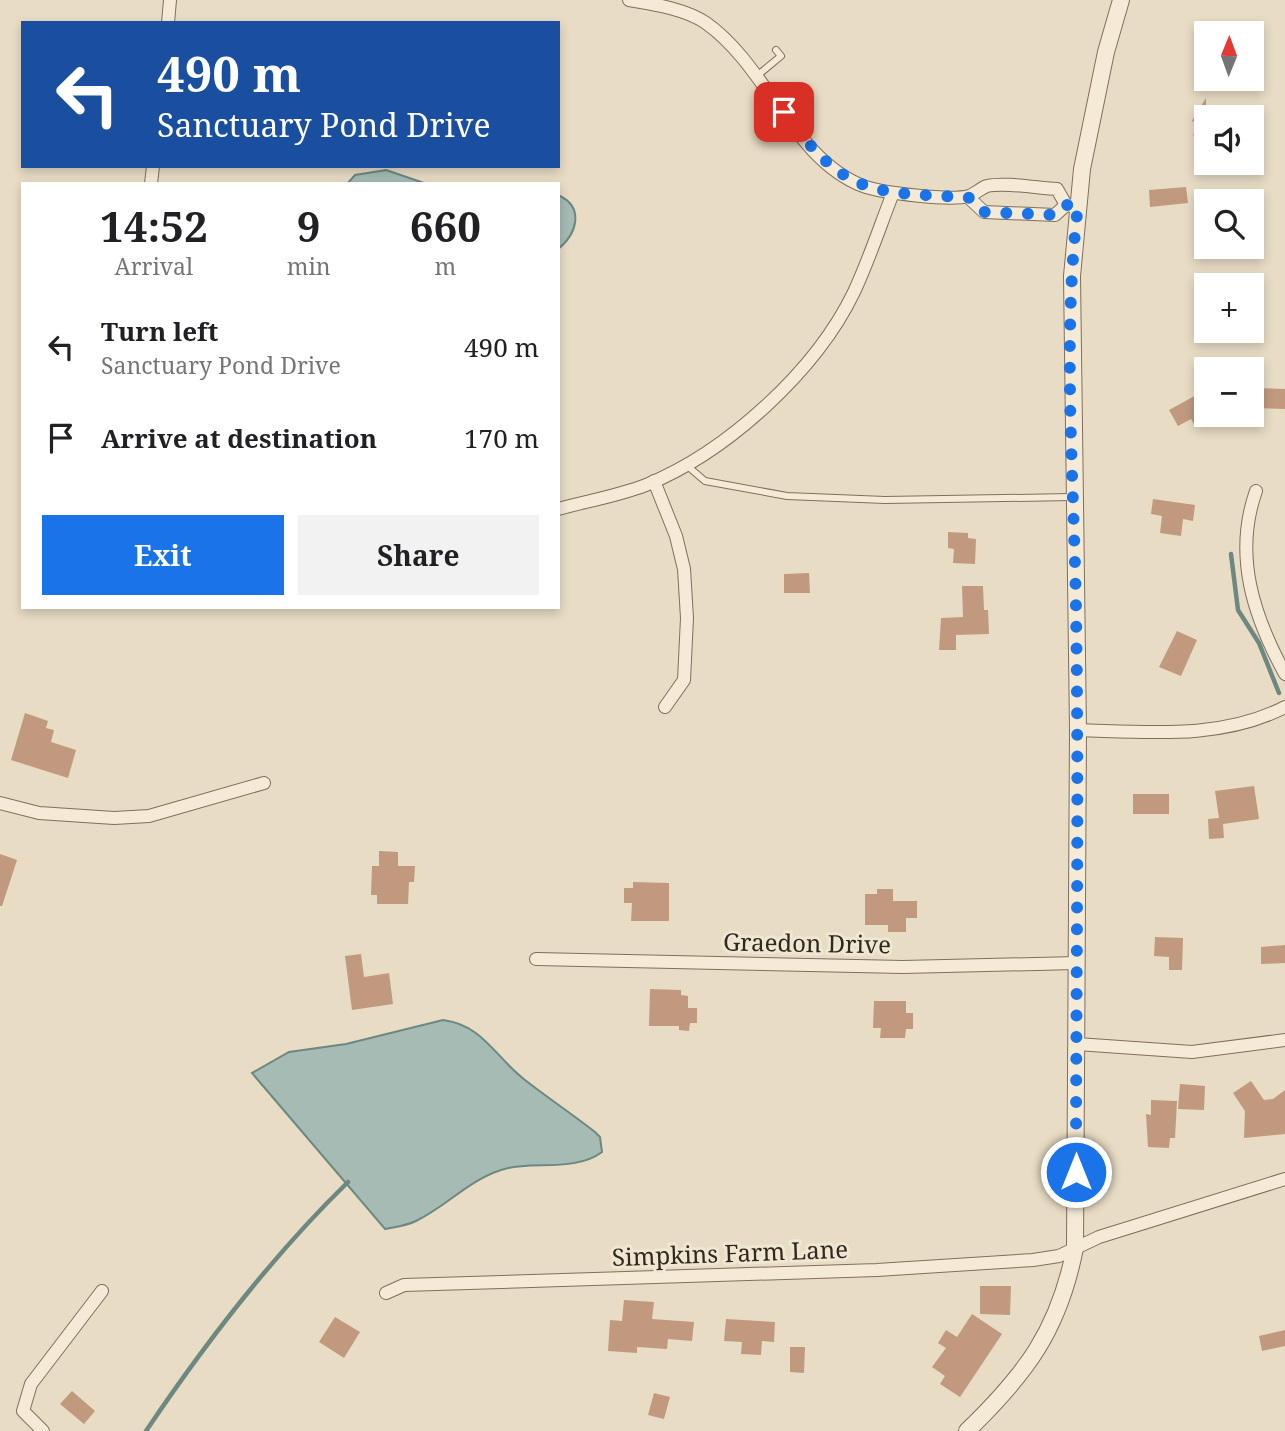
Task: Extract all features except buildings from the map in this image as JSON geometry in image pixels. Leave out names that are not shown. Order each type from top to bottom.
[{"type":"street","points":[[168,21],[170,0]]},
{"type":"street","points":[[629,0],[688,14],[704,22],[726,40],[758,75],[810,148],[840,174],[864,186],[893,193],[968,197],[988,186],[1057,189],[1072,206]]},
{"type":"street","points":[[967,1431],[1029,1365],[1043,1343],[1063,1299],[1075,1248],[1078,730],[1072,206],[1121,0]]},
{"type":"street","points":[[560,508],[654,481],[685,464],[763,410],[820,346],[853,293],[893,193]]},
{"type":"street","points":[[968,197],[984,212],[1055,215],[1072,206]]},
{"type":"street","points":[[654,481],[676,536],[684,569],[687,618],[684,680],[665,707]]},
{"type":"street","points":[[1256,491],[1248,514],[1249,588],[1264,635],[1285,674]]},
{"type":"street","points":[[1078,730],[1212,730],[1267,716],[1285,707]]},
{"type":"street","points":[[0,803],[39,813],[114,818],[149,816],[264,783]]},
{"type":"street","name":"Graedon Drive","points":[[536,959],[903,967],[1077,963]]},
{"type":"street","points":[[1077,1044],[1192,1052],[1285,1040]]},
{"type":"street","name":"Simpkins Farm Lane","points":[[386,1293],[404,1285],[877,1270],[1033,1260],[1059,1256],[1099,1237],[1285,1179]]},
{"type":"street","points":[[43,1431],[23,1411],[31,1384],[102,1291]]},
{"type":"lane","points":[[758,75],[781,56],[776,50]]},
{"type":"lane","points":[[685,464],[705,481],[787,496],[885,500],[1074,497]]},
{"type":"water","points":[[386,170],[421,182],[349,182],[355,175]]},
{"type":"water","points":[[560,196],[567,200],[575,213],[573,228],[560,247]]},
{"type":"water","points":[[443,1020],[457,1023],[479,1035],[525,1080],[595,1132],[600,1137],[602,1152],[581,1162],[519,1166],[495,1172],[416,1221],[385,1229],[252,1073],[289,1052],[346,1044]]},
{"type":"waterway","points":[[1231,554],[1238,610],[1259,643],[1279,693]]},
{"type":"waterway","points":[[146,1431],[192,1365],[266,1270],[348,1182]]},
{"type":"route","points":[[784,112],[810,148],[840,174],[864,186],[901,194],[968,197],[984,212],[1055,215],[1066,205],[1078,206],[1072,275],[1078,730],[1076,1172]]}]
